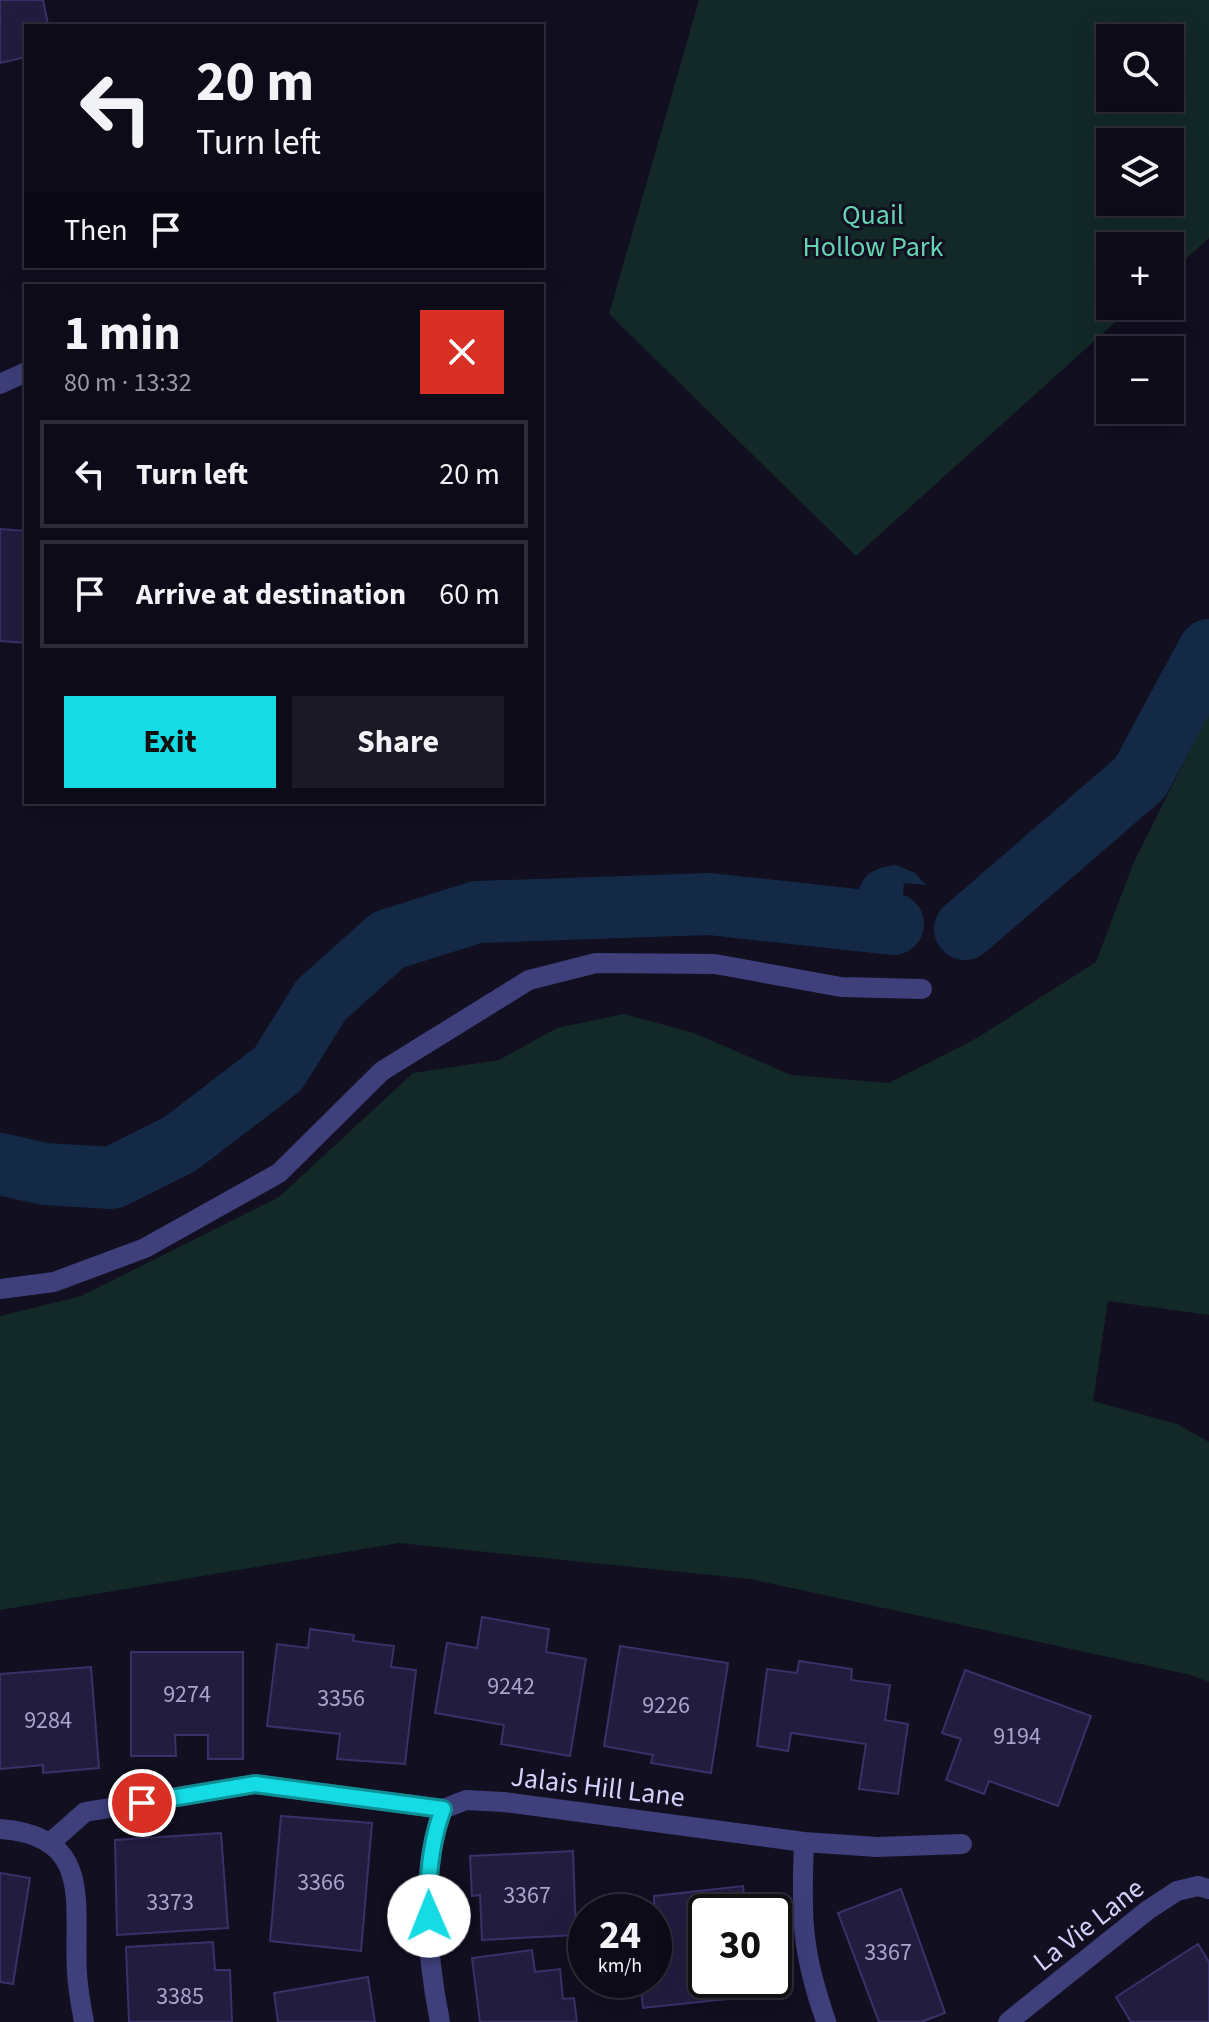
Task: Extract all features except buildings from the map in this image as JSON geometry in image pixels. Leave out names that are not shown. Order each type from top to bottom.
[{"type":"street","points":[[0,384],[24,373]]},
{"type":"street","points":[[0,1289],[54,1282],[145,1248],[279,1173],[382,1071],[529,980],[596,963],[715,964],[841,987],[922,989]]},
{"type":"street","name":"Jalais Hill Lane","points":[[50,1843],[85,1812],[255,1784],[443,1809],[466,1800],[504,1802],[804,1842],[877,1847],[962,1844]]},
{"type":"street","points":[[440,2022],[427,1888],[433,1836],[443,1809]]},
{"type":"street","points":[[0,1829],[30,1831],[50,1843],[66,1859],[74,1881],[77,1974],[84,2022]]},
{"type":"street","points":[[804,1842],[803,1928],[808,1970],[826,2021]]},
{"type":"street","name":"La Vie Lane","points":[[1008,2022],[1177,1891],[1198,1886],[1209,1889]]},
{"type":"green space","name":"Quail Hollow Park","points":[[699,0],[1209,0],[1209,238],[1184,260],[1184,232],[1096,232],[1096,320],[1117,320],[1096,336],[1096,339],[856,556],[609,314]]},
{"type":"green space","points":[[1209,712],[1209,1315],[1108,1301],[1093,1401],[1177,1424],[1209,1442],[1209,1682],[1191,1675],[750,1579],[399,1543],[0,1610],[0,1316],[81,1296],[279,1197],[413,1073],[499,1060],[557,1028],[624,1014],[694,1033],[791,1075],[889,1083],[977,1038],[1096,962],[1133,864]]},
{"type":"water","points":[[896,865],[915,873],[926,885],[904,883],[902,902],[894,902],[888,939],[856,935],[858,898],[864,880],[881,868]]},
{"type":"waterway","points":[[965,929],[1140,778],[1209,650]]},
{"type":"waterway","points":[[0,1164],[45,1174],[112,1178],[180,1144],[278,1069],[321,1000],[388,940],[477,912],[709,904],[893,924]]},
{"type":"route","points":[[142,1803],[255,1784],[443,1809],[433,1836],[427,1888],[429,1916]]}]
